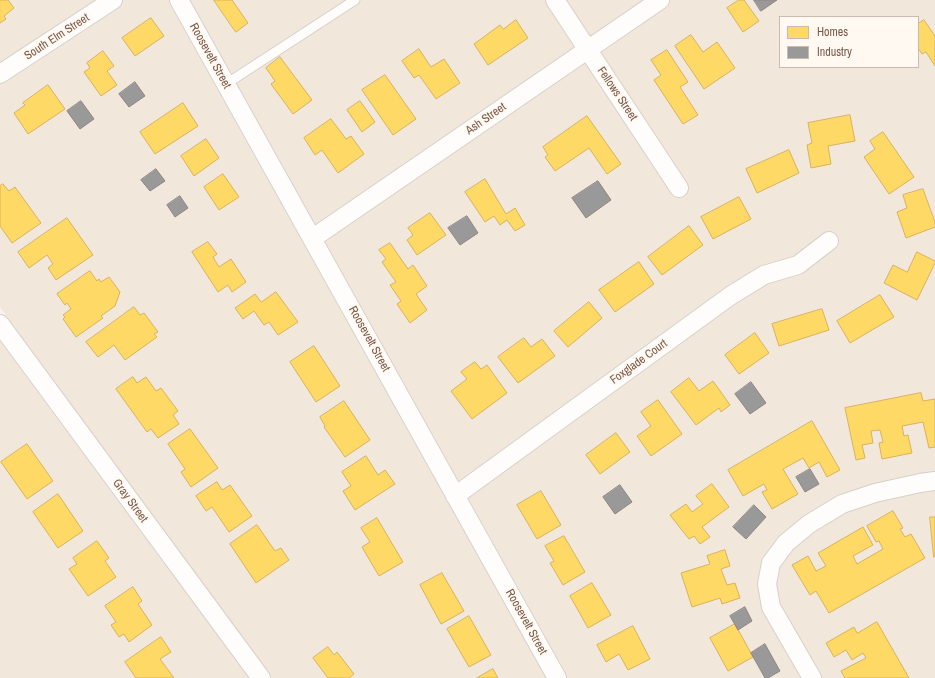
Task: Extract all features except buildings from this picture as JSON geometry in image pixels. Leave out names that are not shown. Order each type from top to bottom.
[{"type":"street","name":"South Elm Street","points":[[0,74],[113,0]]},
{"type":"street","name":"Roosevelt Street","points":[[179,0],[557,678]]},
{"type":"street","name":"Fellows Street","points":[[555,0],[679,188]]},
{"type":"street","name":"Ash Street","points":[[313,238],[660,0]]},
{"type":"street","name":"Foxglade Court","points":[[455,496],[730,296],[764,275],[798,265],[829,241]]},
{"type":"street","name":"Gray Street","points":[[0,324],[261,678]]},
{"type":"street","points":[[812,678],[771,607],[767,584],[771,563],[786,543],[809,524],[842,504],[875,493],[935,481]]},
{"type":"lane","points":[[226,84],[355,0]]},
{"type":"shaded area","points":[[0,0],[935,0],[935,678],[272,678],[0,307]]},
{"type":"shaded area","points":[[0,328],[256,678],[0,678]]}]
